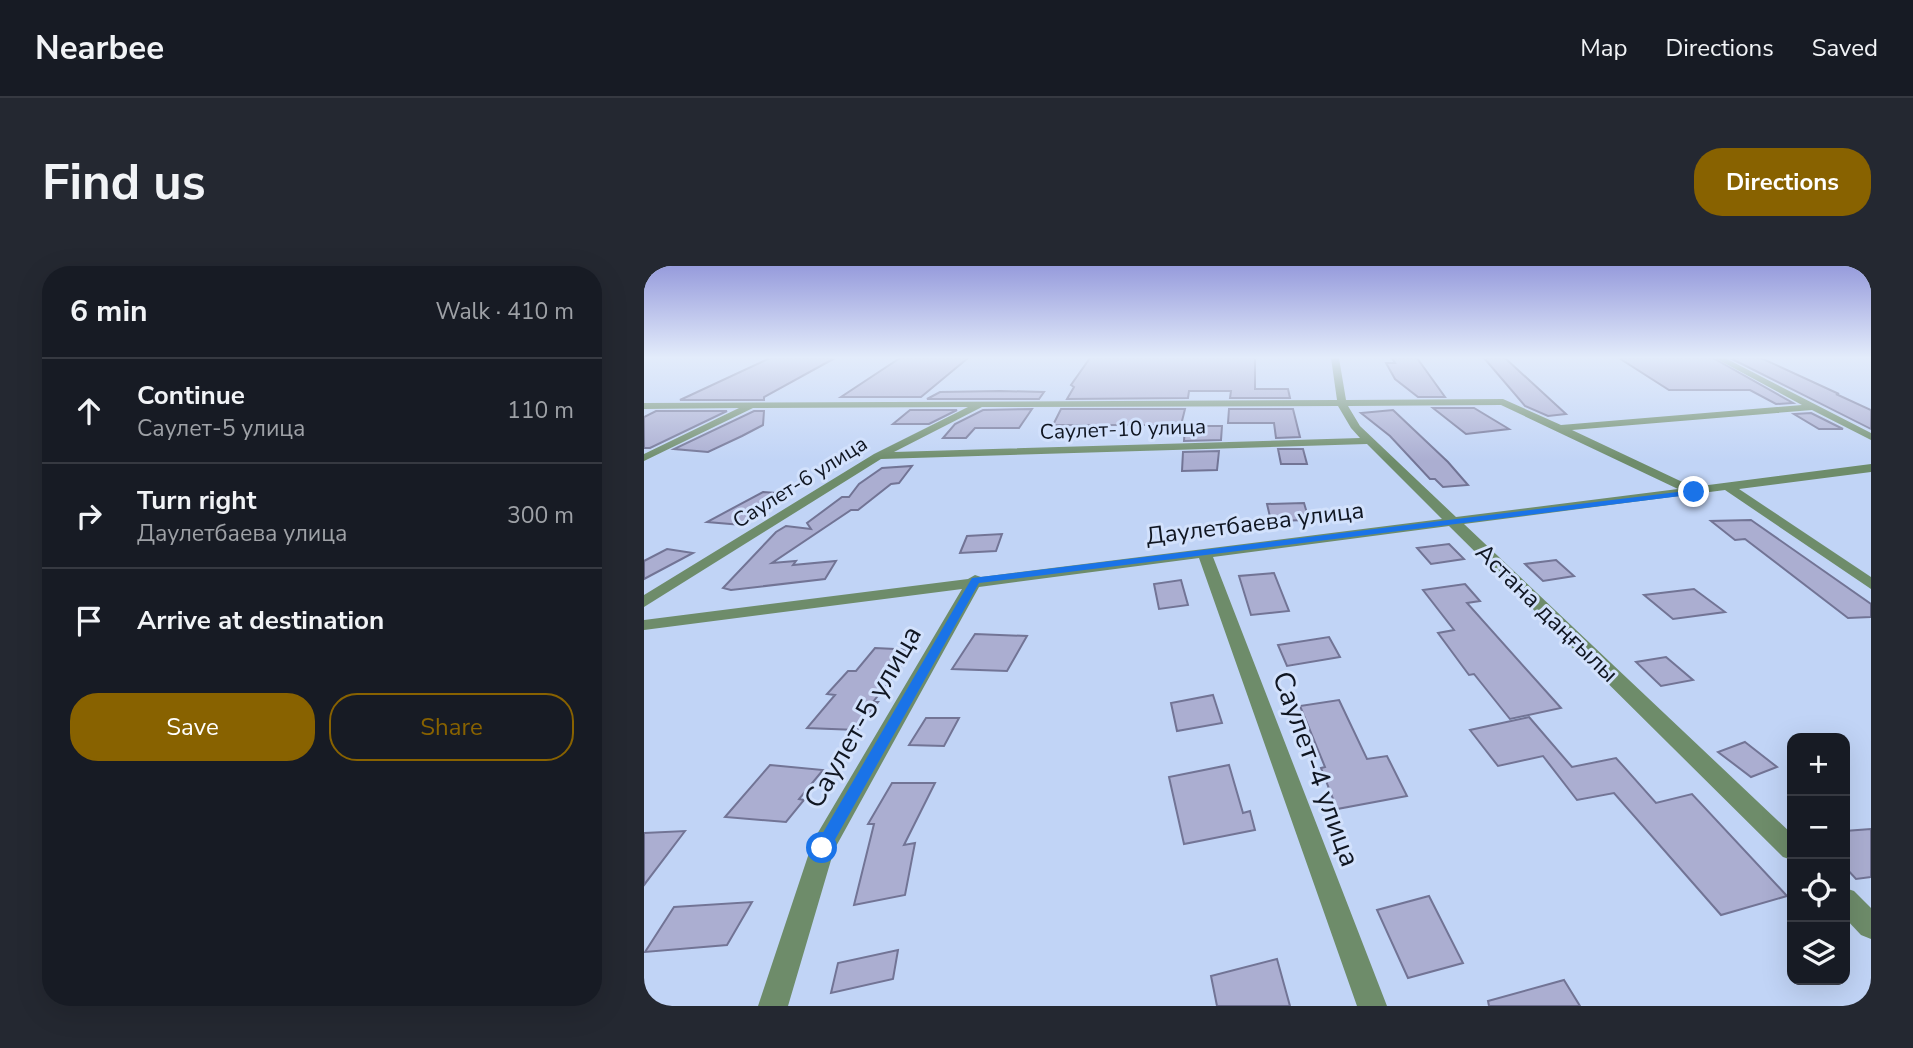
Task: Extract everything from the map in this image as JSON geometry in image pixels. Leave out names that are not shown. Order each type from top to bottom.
[{"type":"street","name":"Астана даңғылы","points":[[1340,393],[1342,404],[1356,428],[1787,845]]},
{"type":"street","points":[[1785,393],[1871,438]]},
{"type":"street","points":[[644,406],[1503,402],[1694,492]]},
{"type":"street","points":[[644,458],[755,405]]},
{"type":"street","name":"Саулет-6 улица","points":[[644,602],[878,456],[981,405]]},
{"type":"street","points":[[1559,428],[1813,407]]},
{"type":"street","name":"Саулет-10 улица","points":[[878,456],[1370,441]]},
{"type":"street","name":"Даулетбаева улица","points":[[644,625],[975,580],[1871,468]]},
{"type":"street","points":[[1728,487],[1871,584]]},
{"type":"street","name":"Саулет-4 улица","points":[[1204,552],[1371,1006]]},
{"type":"street","name":"Саулет-5 улица","points":[[772,1006],[822,848],[975,580]]},
{"type":"street","points":[[1850,905],[1871,926]]},
{"type":"building","points":[[696,393],[772,393],[764,397],[764,400],[680,400]]},
{"type":"building","points":[[848,393],[926,393],[921,397],[841,397]]},
{"type":"building","points":[[939,393],[1044,393],[1039,399],[927,399]]},
{"type":"building","points":[[1071,393],[1189,393],[1188,398],[1067,399]]},
{"type":"building","points":[[1231,393],[1289,393],[1290,398],[1230,398]]},
{"type":"building","points":[[1412,393],[1442,393],[1445,397],[1418,397]]},
{"type":"building","points":[[1513,393],[1543,393],[1566,414],[1548,416],[1525,406]]},
{"type":"building","points":[[1755,393],[1774,393],[1793,403],[1776,404]]},
{"type":"building","points":[[1799,393],[1836,393],[1871,410],[1871,429]]},
{"type":"building","points":[[1433,408],[1474,408],[1509,429],[1466,434]]},
{"type":"building","points":[[1032,409],[1019,428],[975,428],[966,438],[943,438],[955,424],[983,410]]},
{"type":"building","points":[[1061,409],[1185,409],[1181,425],[1053,425]]},
{"type":"building","points":[[1229,409],[1293,409],[1300,437],[1276,438],[1274,423],[1228,423]]},
{"type":"building","points":[[910,410],[957,410],[929,424],[893,424]]},
{"type":"building","points":[[1393,410],[1448,462],[1468,485],[1443,487],[1435,479],[1430,479],[1390,436],[1361,413]]},
{"type":"building","points":[[656,411],[727,411],[650,448],[644,448],[644,417]]},
{"type":"building","points":[[754,411],[764,411],[763,425],[742,436],[708,452],[674,449]]},
{"type":"building","points":[[1811,413],[1843,429],[1819,429],[1794,414]]},
{"type":"building","points":[[1185,426],[1222,426],[1221,440],[1184,441]]},
{"type":"building","points":[[1278,449],[1303,449],[1307,464],[1281,464]]},
{"type":"building","points":[[1219,451],[1217,470],[1182,471],[1183,452]]},
{"type":"building","points":[[912,466],[899,483],[891,484],[858,510],[851,510],[772,563],[796,561],[793,565],[836,561],[825,579],[731,590],[723,588],[776,532],[786,526],[811,529],[807,523],[842,497],[849,497],[859,484],[882,468]]},
{"type":"building","points":[[763,492],[792,494],[742,525],[707,522]]},
{"type":"building","points":[[1304,503],[1309,520],[1271,521],[1267,504]]},
{"type":"building","points":[[1751,520],[1871,604],[1871,617],[1848,618],[1745,539],[1735,540],[1711,521]]},
{"type":"building","points":[[1002,534],[996,551],[960,553],[967,536]]},
{"type":"building","points":[[1449,544],[1464,559],[1431,564],[1417,548]]},
{"type":"building","points":[[667,549],[693,553],[644,579],[644,561]]},
{"type":"building","points":[[1556,560],[1574,576],[1543,581],[1525,564]]},
{"type":"building","points":[[1274,573],[1289,611],[1251,615],[1239,576]]},
{"type":"building","points":[[1181,580],[1188,605],[1159,609],[1154,584]]},
{"type":"building","points":[[1465,584],[1480,601],[1467,603],[1561,708],[1510,719],[1474,674],[1469,675],[1438,633],[1454,630],[1423,590]]},
{"type":"building","points":[[1694,589],[1725,612],[1673,619],[1644,595]]},
{"type":"building","points":[[975,634],[1027,636],[1007,671],[952,669]]},
{"type":"building","points":[[1329,637],[1340,657],[1287,666],[1278,645]]},
{"type":"building","points":[[875,648],[914,650],[873,702],[878,702],[857,730],[807,728],[835,695],[827,694],[848,671],[856,671]]},
{"type":"building","points":[[1666,657],[1693,680],[1661,686],[1636,662]]},
{"type":"building","points":[[1213,695],[1222,723],[1177,731],[1171,703]]},
{"type":"building","points":[[1339,700],[1367,759],[1387,756],[1407,796],[1337,809],[1321,768],[1325,767],[1300,706]]},
{"type":"building","points":[[1529,717],[1572,767],[1616,758],[1656,803],[1692,794],[1787,896],[1721,915],[1614,793],[1577,800],[1543,756],[1498,766],[1470,730]]},
{"type":"building","points":[[926,718],[959,718],[944,746],[909,745]]},
{"type":"building","points":[[1745,742],[1777,767],[1751,777],[1718,752]]},
{"type":"building","points":[[770,765],[823,770],[799,799],[804,800],[786,822],[725,817]]},
{"type":"building","points":[[1229,765],[1243,813],[1250,811],[1255,830],[1184,844],[1169,777]]},
{"type":"building","points":[[892,783],[935,783],[904,845],[915,843],[905,895],[854,905],[874,824],[868,824]]},
{"type":"building","points":[[1871,829],[1871,877],[1856,879],[1850,872],[1850,831]]},
{"type":"building","points":[[685,831],[644,885],[644,833]]},
{"type":"building","points":[[1429,896],[1463,963],[1408,978],[1377,910]]},
{"type":"building","points":[[752,902],[727,945],[645,952],[674,907]]},
{"type":"building","points":[[898,950],[893,979],[831,993],[838,963]]},
{"type":"building","points":[[1277,959],[1290,1006],[1217,1006],[1211,976]]},
{"type":"building","points":[[1564,980],[1580,1006],[1489,1006],[1488,1001]]},
{"type":"route","points":[[822,848],[975,580],[1694,492]]}]
